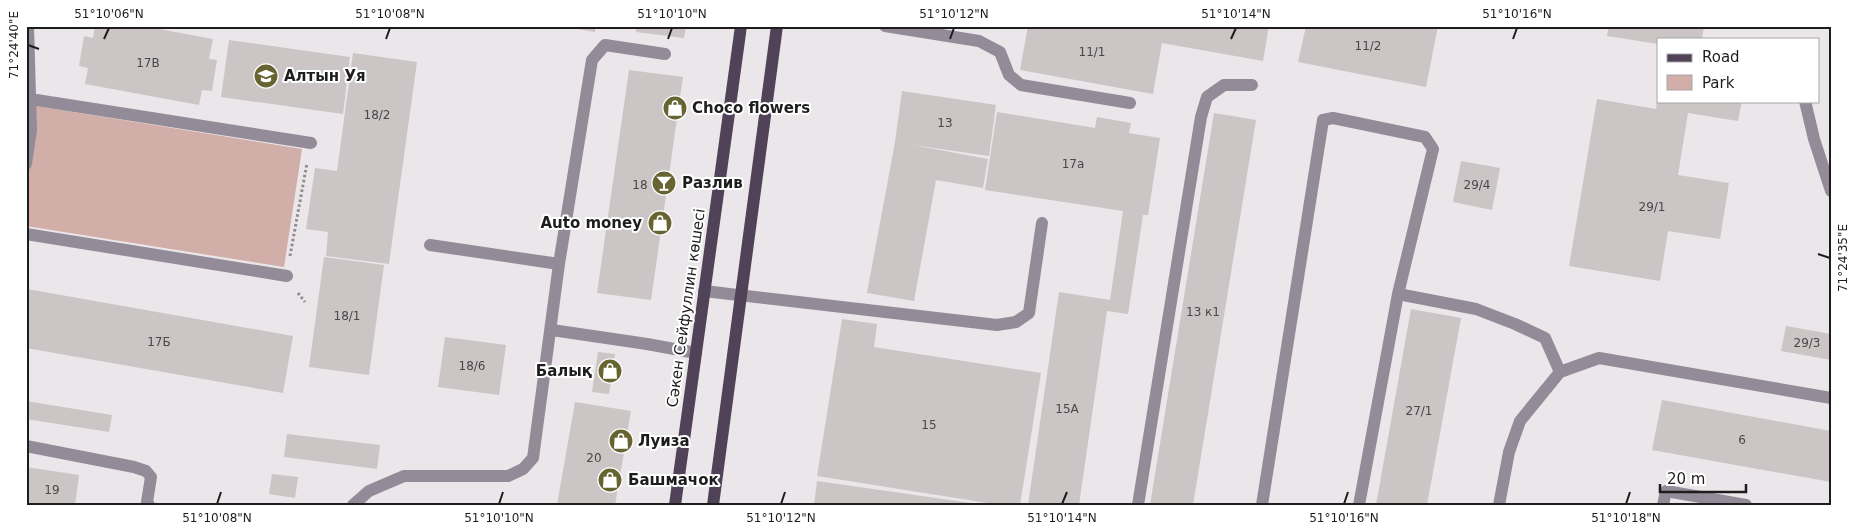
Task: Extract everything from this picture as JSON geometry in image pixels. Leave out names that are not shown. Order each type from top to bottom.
[{"type":"main road","name":"Сәкен Сейфуллин көшесі","points":[[675,505],[741,26]]},
{"type":"main road","points":[[713,505],[777,26]]},
{"type":"lane","points":[[26,164],[31,130],[28,26]]},
{"type":"lane","points":[[885,26],[979,41],[1000,52],[1009,75],[1022,85],[1130,103]]},
{"type":"lane","points":[[353,505],[369,492],[404,476],[508,476],[523,469],[533,458],[552,330],[559,264],[592,60],[605,45],[665,54]]},
{"type":"lane","points":[[1138,505],[1201,117],[1208,97],[1224,85],[1252,85]]},
{"type":"lane","points":[[30,99],[311,143]]},
{"type":"lane","points":[[1805,102],[1817,148],[1831,190]]},
{"type":"lane","points":[[1262,505],[1323,120],[1333,118],[1424,137],[1432,149],[1398,294],[1359,505]]},
{"type":"lane","points":[[704,291],[997,325],[1016,322],[1029,313],[1042,223]]},
{"type":"lane","points":[[26,234],[287,276]]},
{"type":"lane","points":[[430,245],[559,264]]},
{"type":"lane","points":[[1398,294],[1476,309],[1545,338],[1560,372]]},
{"type":"lane","points":[[552,330],[696,353]]},
{"type":"lane","points":[[1499,505],[1509,452],[1520,421],[1560,372],[1599,358],[1831,398]]},
{"type":"lane","points":[[26,446],[146,471],[151,477],[147,502],[149,505]]},
{"type":"lane","points":[[1663,505],[1666,491],[1746,505]]},
{"type":"path","points":[[305,302],[287,276],[311,143]]},
{"type":"green space","points":[[36,106],[302,149],[284,267],[26,226],[26,185]]},
{"type":"building","points":[[95,26],[143,26],[213,39],[209,59],[217,60],[212,91],[202,90],[199,105],[85,84],[88,68],[79,66],[84,36],[93,38]]},
{"type":"building","points":[[561,26],[595,26],[595,32]]},
{"type":"building","points":[[637,26],[686,26],[684,38],[636,32]]},
{"type":"building","points":[[1028,26],[1269,26],[1263,61],[1162,43],[1153,94],[1020,70]]},
{"type":"building","points":[[1306,26],[1329,26],[1350,29],[1350,26],[1438,26],[1426,87],[1298,62]]},
{"type":"building","points":[[1609,26],[1704,26],[1702,38],[1657,38],[1657,44],[1607,36]]},
{"type":"building","points":[[229,40],[350,57],[343,114],[221,97]]},
{"type":"building","points":[[353,53],[417,62],[389,264],[326,256],[328,232],[306,229],[315,168],[337,171]]},
{"type":"building","points":[[629,70],[683,77],[651,300],[597,293]]},
{"type":"building","points":[[902,91],[996,105],[989,156],[913,145],[988,159],[983,188],[936,180],[914,301],[867,293],[895,142]]},
{"type":"building","points":[[1597,99],[1656,109],[1657,101],[1742,102],[1738,121],[1688,113],[1678,175],[1729,183],[1720,239],[1668,231],[1660,281],[1569,266]]},
{"type":"building","points":[[997,112],[1095,128],[1097,117],[1131,123],[1129,133],[1160,138],[1148,215],[1143,215],[1128,314],[1107,311],[1079,505],[1028,505],[1059,292],[1110,300],[1123,211],[985,190]]},
{"type":"building","points":[[1214,113],[1256,120],[1193,505],[1150,505]]},
{"type":"building","points":[[1461,161],[1500,168],[1492,210],[1453,202]]},
{"type":"building","points":[[324,257],[384,265],[369,375],[309,367]]},
{"type":"building","points":[[27,289],[293,336],[283,393],[26,348]]},
{"type":"building","points":[[1411,309],[1461,318],[1427,505],[1376,505]]},
{"type":"building","points":[[842,319],[877,324],[874,347],[1041,373],[1020,505],[1000,505],[817,476]]},
{"type":"building","points":[[1786,326],[1831,334],[1831,360],[1781,351]]},
{"type":"building","points":[[445,337],[506,345],[499,395],[438,387]]},
{"type":"building","points":[[598,352],[615,354],[609,394],[592,392]]},
{"type":"building","points":[[1662,400],[1831,431],[1831,482],[1652,450]]},
{"type":"building","points":[[26,401],[112,415],[109,432],[26,419]]},
{"type":"building","points":[[575,402],[631,411],[615,505],[557,505]]},
{"type":"building","points":[[287,434],[380,445],[377,469],[284,457]]},
{"type":"building","points":[[26,467],[79,475],[75,505],[26,505]]},
{"type":"building","points":[[272,474],[298,477],[295,498],[269,494]]},
{"type":"building","points":[[817,481],[978,504],[978,505],[814,505]]},
{"type":"place","name":"Алтын Уя","points":[[266,76]]},
{"type":"place","name":"Choco flowers","points":[[675,108]]},
{"type":"place","name":"Разлив","points":[[664,183]]},
{"type":"place","name":"Auto money","points":[[660,223]]},
{"type":"place","name":"Балық","points":[[610,371]]},
{"type":"place","name":"Луиза","points":[[621,441]]},
{"type":"place","name":"Башмачок","points":[[610,480]]}]
